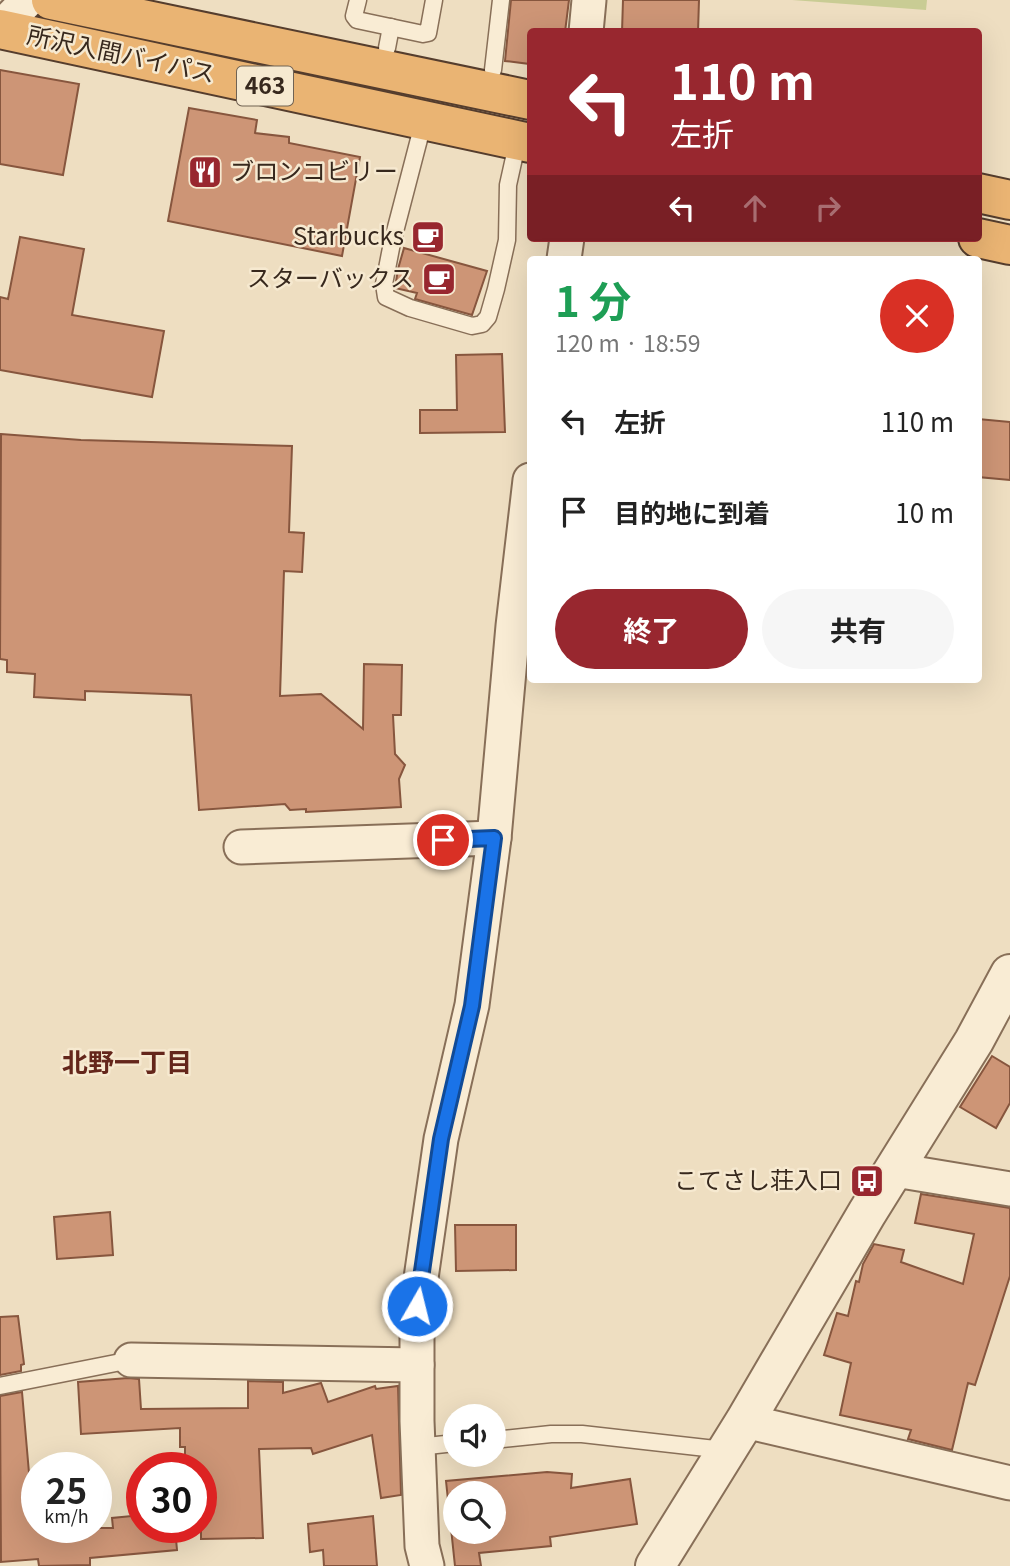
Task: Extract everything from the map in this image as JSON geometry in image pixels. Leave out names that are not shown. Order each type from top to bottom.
[{"type":"highway","name":"所沢入間バイパス","points":[[51,0],[527,99]]},
{"type":"highway","name":"所沢入間バイパス","points":[[0,29],[524,141]]},
{"type":"highway","points":[[982,194],[1010,200]]},
{"type":"highway","points":[[982,239],[1010,245]]},
{"type":"street","points":[[0,29],[29,0]]},
{"type":"street","points":[[586,28],[589,0]]},
{"type":"street","points":[[427,1566],[422,1546],[418,1447],[417,1306],[441,1139],[472,1006],[494,838],[527,506]]},
{"type":"street","points":[[241,847],[494,838]]},
{"type":"street","points":[[655,1566],[974,1041],[1010,974]]},
{"type":"street","points":[[895,1170],[1010,1189]]},
{"type":"street","points":[[131,1360],[417,1365]]},
{"type":"street","points":[[736,1436],[1010,1483]]},
{"type":"lane","points":[[358,0],[354,16],[357,20],[423,34],[428,33],[434,0]]},
{"type":"lane","points":[[493,70],[501,0]]},
{"type":"lane","points":[[387,48],[391,27]]},
{"type":"lane","points":[[424,120],[392,243],[384,284],[386,297],[410,308],[472,326],[482,324],[488,317],[496,289],[507,240],[508,185],[524,141]]},
{"type":"lane","points":[[0,1386],[131,1360]]},
{"type":"lane","points":[[506,1439],[551,1434],[736,1436]]},
{"type":"lane","points":[[418,1447],[443,1444]]},
{"type":"green space","points":[[792,0],[927,0],[926,10]]},
{"type":"building","points":[[511,0],[569,0],[566,28],[527,28],[527,64],[505,61]]},
{"type":"building","points":[[623,0],[699,0],[698,28],[622,28]]},
{"type":"building","points":[[0,70],[79,84],[63,175],[0,164]]},
{"type":"building","points":[[189,108],[257,120],[255,133],[289,137],[289,143],[360,157],[342,256],[168,221]]},
{"type":"building","points":[[20,237],[84,249],[72,315],[164,331],[152,397],[0,370],[0,297],[8,299]]},
{"type":"building","name":"スターバックス","points":[[404,248],[487,271],[472,315],[415,299],[417,293],[395,288]]},
{"type":"building","points":[[502,354],[505,432],[420,433],[420,410],[457,410],[456,355]]},
{"type":"building","points":[[982,419],[1010,422],[1010,480],[982,477]]},
{"type":"building","points":[[1,434],[81,440],[292,446],[289,532],[304,533],[302,572],[284,571],[280,696],[321,694],[363,729],[364,664],[402,665],[401,715],[393,715],[395,754],[405,765],[399,779],[401,807],[306,812],[306,809],[290,810],[285,804],[199,810],[191,695],[85,691],[85,700],[34,697],[35,674],[7,672],[7,660],[0,659]]},
{"type":"building","points":[[992,1056],[1010,1067],[1010,1103],[996,1128],[960,1107]]},
{"type":"building","points":[[921,1194],[1010,1208],[1010,1276],[975,1385],[968,1383],[952,1450],[908,1439],[911,1430],[840,1415],[851,1363],[824,1355],[837,1313],[848,1316],[856,1281],[859,1282],[863,1264],[874,1244],[904,1250],[901,1262],[963,1284],[974,1234],[915,1223]]},
{"type":"building","points":[[110,1212],[113,1255],[57,1259],[54,1217]]},
{"type":"building","points":[[455,1225],[516,1225],[516,1270],[456,1271]]},
{"type":"building","points":[[18,1316],[24,1364],[21,1365],[21,1371],[0,1375],[0,1317]]},
{"type":"building","points":[[139,1379],[141,1409],[248,1408],[248,1381],[283,1382],[283,1393],[321,1383],[328,1402],[375,1386],[376,1389],[398,1386],[401,1495],[381,1498],[372,1435],[313,1454],[311,1448],[259,1449],[263,1538],[217,1539],[217,1452],[185,1452],[185,1447],[180,1447],[180,1428],[81,1434],[78,1382]]},
{"type":"building","points":[[22,1392],[27,1452],[21,1452],[21,1543],[112,1543],[112,1518],[126,1517],[126,1543],[176,1543],[177,1550],[90,1558],[90,1565],[39,1566],[38,1559],[1,1562],[0,1396]]},
{"type":"building","points":[[547,1472],[572,1474],[571,1488],[630,1479],[637,1524],[550,1537],[551,1546],[479,1553],[481,1566],[455,1566],[453,1544],[506,1544],[506,1481],[446,1481]]},
{"type":"building","points":[[373,1516],[377,1566],[324,1566],[323,1550],[310,1552],[308,1524]]},
{"type":"place","name":"ブロンコビリー","points":[[205,172]]},
{"type":"place","name":"Starbucks","points":[[428,237]]},
{"type":"place","name":"スターバックス","points":[[439,279]]},
{"type":"place","name":"こてさし荘入口","points":[[867,1181]]},
{"type":"district","name":"北野一丁目","points":[[127,1063]]},
{"type":"route","points":[[417,1306],[441,1139],[472,1006],[494,838],[443,840]]}]
